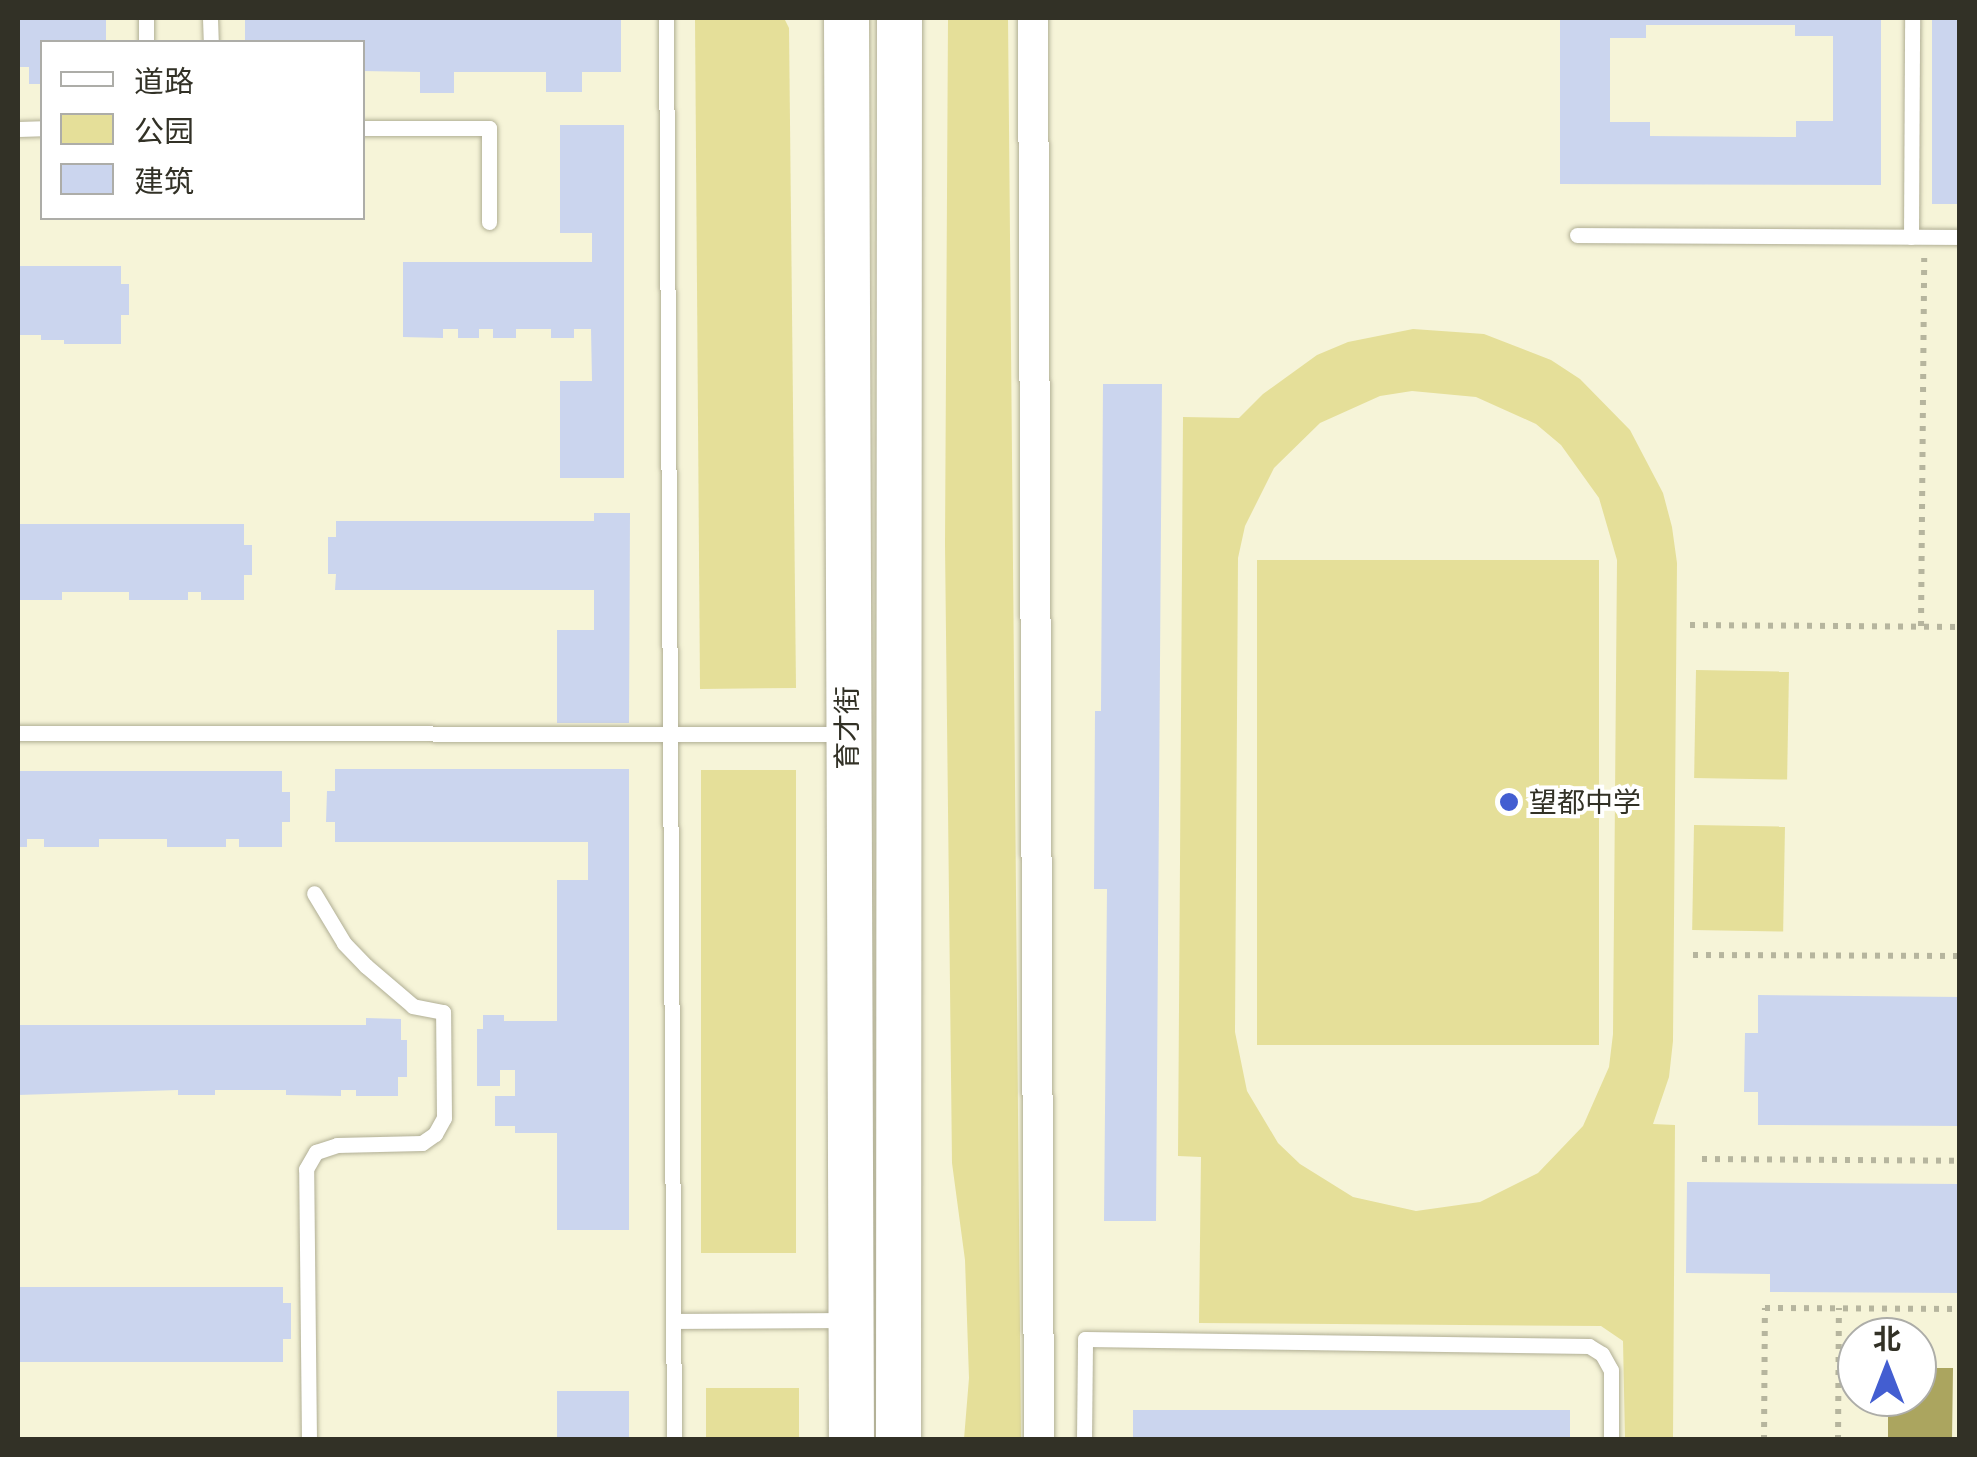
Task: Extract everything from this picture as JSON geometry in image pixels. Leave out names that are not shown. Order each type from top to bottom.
[{"type":"street","name":"育才街","points":[[846,18],[850,1440]]},
{"type":"street","name":"育才街","points":[[898,1440],[899,18]]},
{"type":"street","points":[[1032,18],[1039,1440]]},
{"type":"lane","points":[[666,18],[674,1440]]},
{"type":"lane","points":[[1912,18],[1917,237]]},
{"type":"lane","points":[[365,128],[490,128],[490,222]]},
{"type":"lane","points":[[1577,235],[1960,237]]},
{"type":"lane","points":[[18,733],[847,734]]},
{"type":"lane","points":[[309,1440],[306,1169],[316,1152],[337,1145],[422,1144],[435,1134],[444,1118],[443,1012],[413,1006],[366,966],[344,943],[314,893]]},
{"type":"lane","points":[[674,1321],[850,1320]]},
{"type":"lane","points":[[1084,1440],[1085,1339],[1589,1346],[1602,1354],[1611,1370],[1611,1440]]},
{"type":"path","points":[[1917,237],[1921,626]]},
{"type":"path","points":[[1690,624],[1960,627]]},
{"type":"path","points":[[1693,954],[1960,956]]},
{"type":"path","points":[[1702,1160],[1960,1161]]},
{"type":"path","points":[[1764,1440],[1766,1308],[1960,1309]]},
{"type":"path","points":[[1838,1440],[1840,1308]]},
{"type":"green space","points":[[695,18],[784,18],[789,28],[796,688],[700,689]]},
{"type":"green space","points":[[948,18],[1008,18],[1021,1439],[964,1439],[969,1378],[965,1260],[952,1163],[945,545]]},
{"type":"green space","points":[[1413,329],[1484,334],[1551,360],[1580,379],[1630,430],[1663,493],[1677,563],[1673,1041],[1669,1077],[1653,1124],[1675,1125],[1673,1439],[1625,1439],[1623,1341],[1601,1326],[1199,1323],[1201,1157],[1178,1156],[1183,417],[1239,418],[1263,394],[1317,355],[1348,342]],"holes":[[[1412,391],[1476,397],[1536,424],[1561,445],[1599,498],[1617,560],[1613,1034],[1609,1067],[1583,1126],[1538,1173],[1480,1202],[1416,1211],[1353,1197],[1300,1164],[1278,1143],[1247,1091],[1235,1032],[1238,558],[1245,526],[1274,468],[1320,423],[1380,396]]]},
{"type":"green space","points":[[1257,560],[1599,560],[1599,1045],[1257,1045]]},
{"type":"green space","points":[[1696,670],[1789,672],[1787,780],[1694,778]]},
{"type":"green space","points":[[701,770],[796,770],[796,1253],[701,1253]]},
{"type":"green space","points":[[1694,825],[1785,827],[1783,932],[1692,930]]},
{"type":"green space","points":[[706,1388],[799,1388],[799,1439],[706,1439]]},
{"type":"shaded area","points":[[1937,1368],[1953,1368],[1952,1439],[1888,1439],[1888,1417],[1937,1417]]},
{"type":"building","points":[[18,18],[106,18],[106,40],[40,40],[40,84],[29,84],[29,67],[18,67]]},
{"type":"building","points":[[245,18],[621,18],[621,72],[582,72],[582,92],[546,92],[546,72],[454,72],[454,93],[420,93],[420,72],[365,71],[365,40],[245,40]]},
{"type":"building","points":[[1560,18],[1881,18],[1881,185],[1560,184]],"holes":[[[1646,25],[1795,25],[1795,36],[1833,36],[1833,121],[1796,121],[1796,137],[1650,136],[1650,122],[1610,122],[1610,38],[1646,38]]]},
{"type":"building","points":[[1932,18],[1960,18],[1960,204],[1932,204]]},
{"type":"building","points":[[560,125],[624,125],[624,478],[560,478],[560,381],[592,381],[591,329],[574,329],[574,338],[551,338],[551,329],[516,329],[516,338],[493,338],[493,329],[479,329],[479,338],[458,338],[458,329],[443,329],[443,338],[403,337],[403,262],[592,262],[592,233],[560,233]]},
{"type":"building","points":[[18,266],[121,266],[121,284],[129,284],[129,315],[121,315],[121,344],[64,344],[64,340],[41,340],[41,335],[18,335]]},
{"type":"building","points":[[1103,384],[1162,384],[1156,1221],[1104,1221],[1107,889],[1094,889],[1095,711],[1101,711]]},
{"type":"building","points":[[594,513],[630,513],[629,723],[557,723],[557,630],[594,630],[594,590],[335,590],[336,574],[328,574],[328,537],[336,537],[336,521],[594,521]]},
{"type":"building","points":[[18,524],[244,524],[244,545],[252,545],[252,575],[244,575],[244,600],[201,600],[201,592],[188,592],[188,600],[129,600],[129,592],[62,592],[62,600],[18,600]]},
{"type":"building","points":[[335,769],[629,769],[629,1230],[557,1230],[557,1133],[515,1133],[515,1126],[495,1126],[495,1096],[515,1096],[515,1070],[500,1070],[500,1086],[477,1086],[477,1029],[483,1029],[483,1015],[504,1015],[504,1021],[557,1021],[557,880],[588,880],[588,842],[335,842],[335,822],[326,822],[327,791],[335,791]]},
{"type":"building","points":[[18,771],[282,771],[282,792],[290,792],[290,822],[282,822],[282,847],[239,847],[239,839],[226,839],[226,847],[167,847],[167,839],[99,839],[99,847],[44,847],[44,839],[27,839],[27,847],[18,847]]},
{"type":"building","points":[[1758,995],[1960,997],[1960,1126],[1758,1125],[1758,1092],[1744,1092],[1745,1033],[1758,1033]]},
{"type":"building","points":[[366,1018],[401,1019],[401,1040],[407,1040],[407,1077],[398,1077],[398,1096],[356,1096],[356,1090],[341,1090],[341,1096],[286,1095],[286,1090],[215,1090],[215,1095],[178,1095],[178,1090],[18,1095],[18,1025],[366,1025]]},
{"type":"building","points":[[1687,1182],[1960,1184],[1960,1293],[1770,1292],[1770,1274],[1686,1273]]},
{"type":"building","points":[[19,1287],[283,1287],[283,1303],[291,1303],[291,1339],[283,1339],[283,1362],[19,1362]]},
{"type":"building","points":[[557,1391],[629,1391],[629,1440],[557,1440]]},
{"type":"building","points":[[1133,1410],[1570,1410],[1570,1440],[1133,1440]]},
{"type":"place","name":"望都中学","points":[[1509,802]]}]
